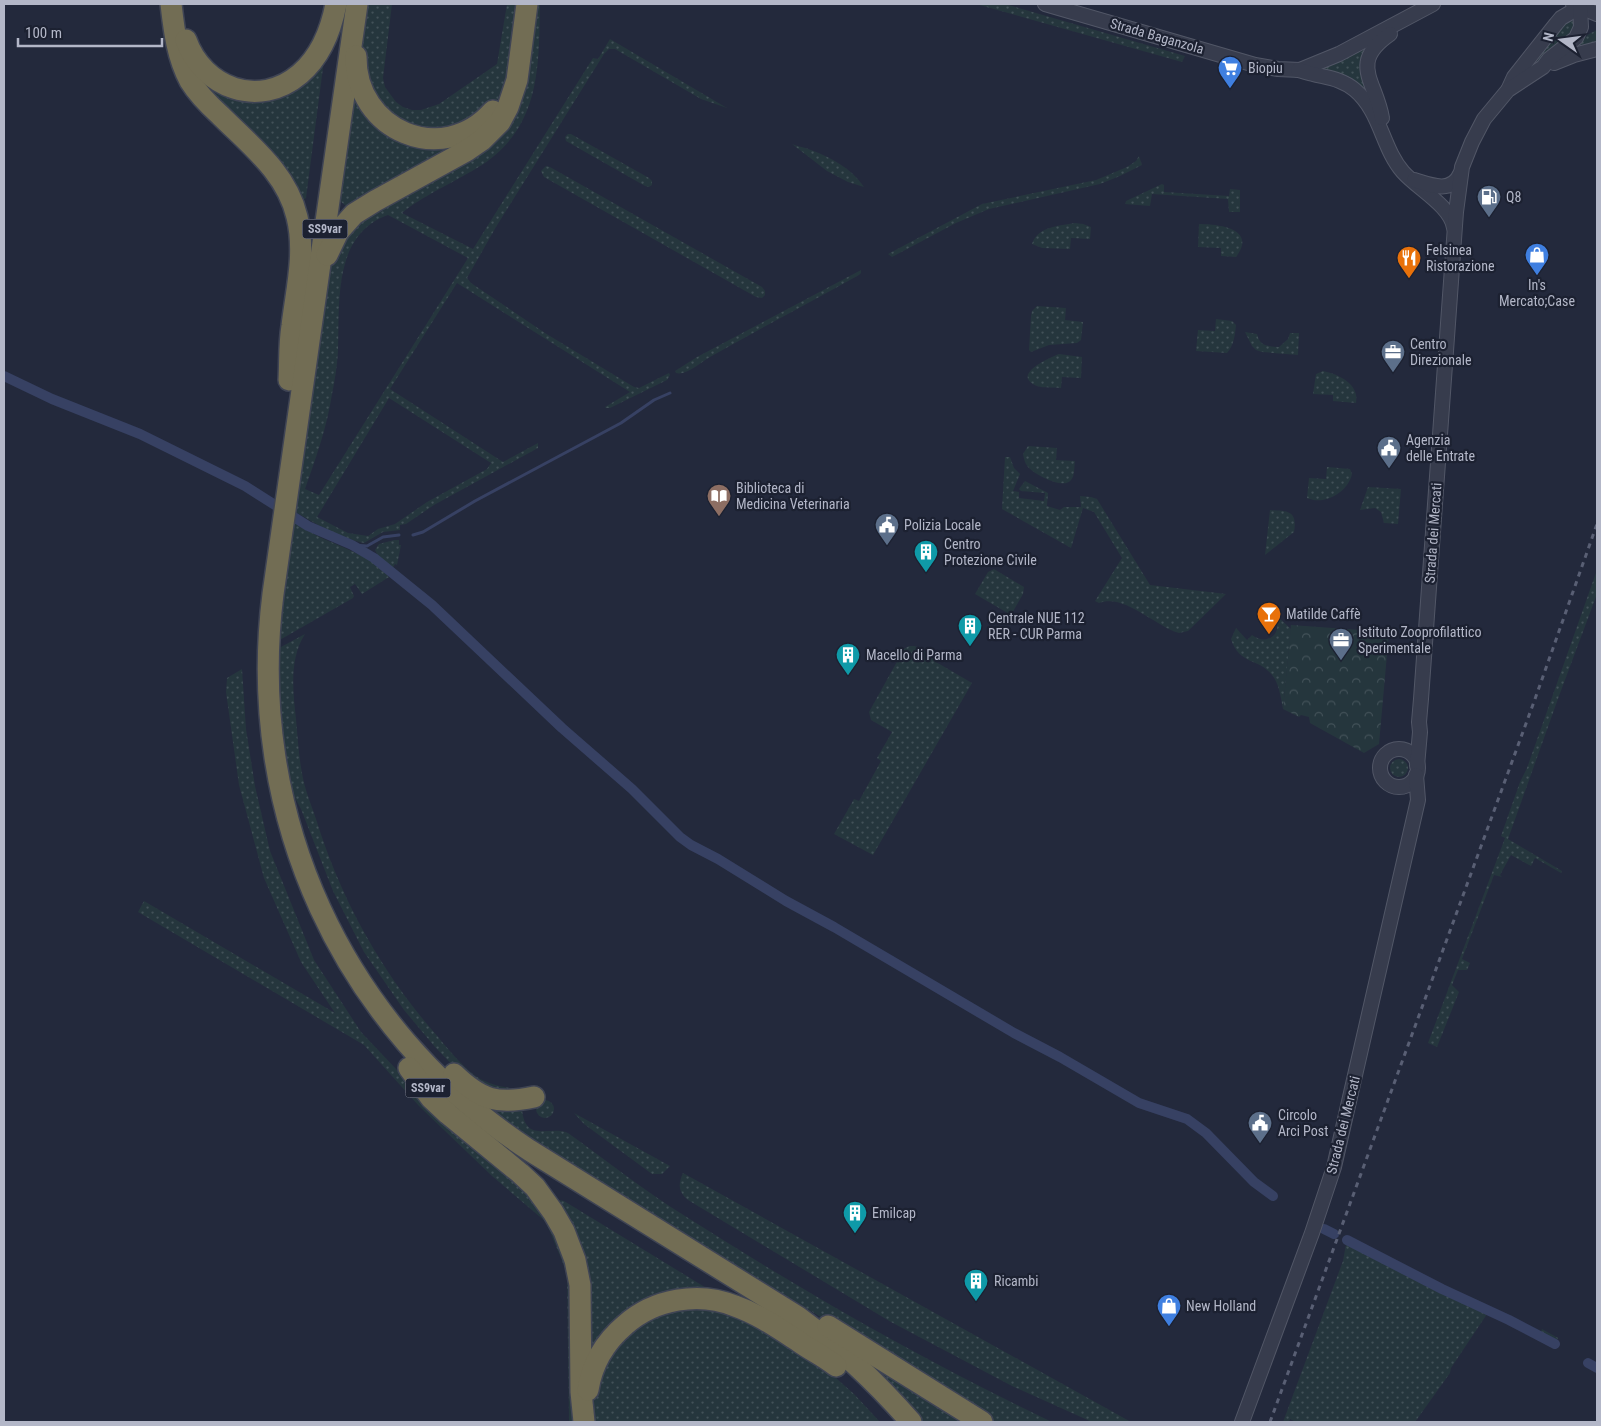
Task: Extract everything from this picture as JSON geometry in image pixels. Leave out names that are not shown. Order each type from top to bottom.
[{"type":"highway","points":[[171,4],[177,47],[190,82],[208,104],[273,170],[288,192],[295,208],[300,235],[300,253],[291,332],[288,380]]},
{"type":"highway","points":[[178,4],[186,42],[203,70],[215,80],[230,87],[254,91],[278,87],[293,79],[305,69],[316,56],[324,41],[332,22],[336,4]]},
{"type":"highway","name":"SS9var","points":[[286,450],[288,380],[342,4]]},
{"type":"highway","name":"SS9var","points":[[357,4],[312,320],[286,450],[270,565],[255,632],[254,695],[260,758],[272,819],[295,889],[327,955],[360,1008],[382,1038],[409,1068],[454,1111],[502,1149],[776,1319],[836,1366],[892,1422]]},
{"type":"highway","points":[[363,4],[356,63],[358,79],[366,99],[379,116],[398,130],[417,137],[436,139],[457,135],[476,127],[489,116],[500,102],[507,89],[512,70],[521,4]]},
{"type":"highway","points":[[312,320],[320,302],[329,251],[338,232],[349,218],[367,205],[474,146],[500,122],[512,98],[527,4]]},
{"type":"highway","name":"SS9var","points":[[270,565],[268,683],[273,752],[281,793],[302,866],[318,906],[354,973],[372,1000],[420,1059],[468,1105],[507,1135],[780,1304],[824,1336],[861,1369],[911,1422]]},
{"type":"highway","points":[[281,793],[317,878],[334,912],[371,974],[409,1026],[446,1066],[478,1093],[488,1098],[506,1101],[534,1097]]},
{"type":"highway","points":[[409,1068],[431,1098],[520,1172],[535,1187],[564,1231],[573,1255],[580,1285],[581,1392],[584,1420]]},
{"type":"highway","points":[[689,1249],[720,1260],[982,1422]]},
{"type":"highway","points":[[584,1420],[592,1374],[599,1356],[608,1342],[638,1315],[653,1307],[672,1301],[703,1299],[735,1306],[766,1320],[836,1366]]},
{"type":"street","name":"Strada Baganzola","points":[[1045,4],[1255,65],[1273,69],[1298,70],[1339,54],[1433,4]]},
{"type":"street","points":[[1576,6],[1597,14]]},
{"type":"street","name":"Strada dei Mercati","points":[[1242,1422],[1312,1233],[1334,1167],[1418,800],[1419,721],[1454,234],[1461,172],[1469,148],[1492,108],[1508,90],[1516,76],[1556,24],[1576,6],[1582,24],[1580,34],[1549,59],[1541,68]]},
{"type":"street","points":[[1384,136],[1381,110],[1368,75],[1368,59],[1378,43],[1413,14]]},
{"type":"street","name":"Strada dei Mercati","points":[[1508,90],[1541,68],[1568,57],[1597,49]]},
{"type":"street","points":[[1298,70],[1332,78],[1351,87],[1362,97],[1371,108],[1396,161],[1411,179],[1449,214],[1453,223],[1454,234]]},
{"type":"street","points":[[1411,179],[1432,186],[1445,187],[1456,181],[1461,172]]},
{"type":"street","name":"Strada dei Mercati","points":[[1413,818],[1413,802],[1397,786],[1384,779],[1380,771],[1383,757],[1408,739],[1419,721]]},
{"type":"street","points":[[1393,750],[1402,749],[1409,752],[1415,758],[1417,771],[1406,785],[1397,786]]},
{"type":"green space","points":[[367,4],[392,4],[383,78],[385,87],[396,102],[403,107],[421,110],[439,104],[497,64],[507,4],[517,4],[506,81],[502,92],[492,108],[435,134],[381,112],[360,54]]},
{"type":"green space","points":[[531,4],[540,4],[539,52],[536,75],[532,96],[524,117],[513,136],[498,153],[477,168],[428,195],[402,213],[473,249],[593,58],[598,59],[610,39],[727,108],[701,99],[615,49],[609,49],[604,54],[496,227],[467,278],[471,283],[545,333],[634,387],[639,388],[669,373],[670,375],[667,380],[610,408],[606,408],[630,392],[457,283],[390,389],[503,462],[538,443],[538,448],[434,505],[406,524],[400,525],[400,530],[383,532],[364,543],[346,538],[294,511],[330,262],[344,231],[489,141]],"holes":[[[388,215],[468,258],[319,495],[305,489],[324,430],[334,384],[343,273],[348,254],[357,238],[370,225]],[[389,398],[491,463],[487,469],[427,502],[395,524],[378,529],[368,536],[348,533],[317,517]]]},
{"type":"green space","points":[[976,4],[1005,4],[1185,56],[1182,62]]},
{"type":"green space","points":[[1568,20],[1576,22],[1576,30],[1535,64],[1562,23]]},
{"type":"green space","points":[[1597,30],[1597,44],[1570,50],[1589,34]]},
{"type":"green space","points":[[1370,44],[1371,97],[1317,68]]},
{"type":"green space","points":[[324,60],[306,198],[302,201],[190,69],[230,94]]},
{"type":"green space","points":[[356,96],[370,114],[464,142],[347,207],[339,200],[353,97]]},
{"type":"green space","points":[[568,134],[649,178],[652,181],[652,185],[649,187],[645,186],[566,141],[565,137]]},
{"type":"green space","points":[[792,144],[834,160],[853,174],[864,187],[848,182],[827,171]]},
{"type":"green space","points":[[1139,156],[1142,165],[1100,184],[989,209],[956,223],[892,257],[888,254],[982,204],[1096,180],[1127,167],[1136,161]]},
{"type":"green space","points":[[546,166],[762,287],[765,295],[762,298],[756,297],[544,177],[541,171]]},
{"type":"green space","points":[[1162,184],[1164,185],[1164,192],[1229,196],[1230,189],[1240,190],[1240,212],[1229,212],[1228,199],[1152,194],[1150,206],[1125,204],[1126,201]]},
{"type":"green space","points":[[1075,223],[1091,227],[1090,239],[1071,238],[1070,249],[1042,248],[1032,244],[1035,238],[1044,230]]},
{"type":"green space","points":[[1199,224],[1224,227],[1239,234],[1242,240],[1236,257],[1221,256],[1221,248],[1198,247]]},
{"type":"green space","points":[[861,270],[859,275],[710,357],[689,371],[676,373],[675,371],[697,357]]},
{"type":"green space","points":[[1037,306],[1066,308],[1065,320],[1083,322],[1081,340],[1077,343],[1049,345],[1031,352],[1029,350],[1031,316],[1032,311]]},
{"type":"green space","points":[[1216,319],[1232,321],[1236,325],[1231,347],[1227,353],[1196,351],[1198,330],[1215,331]]},
{"type":"green space","points":[[1245,332],[1257,334],[1262,344],[1279,347],[1288,339],[1290,333],[1299,333],[1298,355],[1256,350]]},
{"type":"green space","points":[[1059,354],[1082,357],[1081,378],[1062,377],[1061,388],[1039,387],[1028,380],[1031,370]]},
{"type":"green space","points":[[1323,371],[1347,381],[1355,390],[1356,403],[1333,401],[1333,395],[1313,394],[1316,374]]},
{"type":"green space","points":[[1028,446],[1057,448],[1056,460],[1075,461],[1074,474],[1071,480],[1067,483],[1056,482],[1044,478],[1029,468],[1023,454]]},
{"type":"green space","points":[[1005,457],[1010,457],[1014,468],[1020,474],[1013,491],[1019,492],[1019,498],[1044,501],[1045,493],[1021,491],[1019,489],[1025,481],[1048,493],[1047,506],[1060,510],[1064,507],[1081,507],[1080,496],[1097,499],[1150,585],[1226,594],[1188,631],[1179,633],[1119,602],[1099,603],[1095,601],[1122,558],[1094,512],[1083,508],[1071,548],[1002,509]]},
{"type":"green space","points":[[1327,467],[1350,469],[1352,474],[1350,481],[1341,492],[1328,499],[1314,500],[1307,498],[1309,478],[1326,479]]},
{"type":"green space","points":[[1368,487],[1401,489],[1398,524],[1384,523],[1381,512],[1375,508],[1360,510]]},
{"type":"green space","points":[[1270,510],[1290,513],[1293,516],[1295,525],[1294,532],[1265,555]]},
{"type":"green space","points":[[293,521],[316,535],[369,560],[389,577],[362,594],[355,584],[350,587],[353,598],[278,641],[279,621]]},
{"type":"green space","points":[[399,540],[399,545],[401,545],[397,565],[395,564],[393,568],[378,556],[375,550],[379,544]]},
{"type":"green space","points":[[994,569],[1024,587],[1023,594],[1011,615],[975,594],[988,572]]},
{"type":"green space","points":[[1597,570],[1597,594],[1508,839],[1562,871],[1561,873],[1535,858],[1531,866],[1511,855],[1500,875],[1502,877],[1494,875],[1462,959],[1470,963],[1467,970],[1458,970],[1452,985],[1459,992],[1437,1047],[1428,1043],[1505,838],[1501,836]]},
{"type":"green space","points":[[1278,617],[1291,629],[1283,709],[1278,686],[1272,675],[1239,653],[1231,639],[1236,628],[1247,640],[1252,635],[1263,639],[1272,637],[1277,630],[1276,619]]},
{"type":"green space","points":[[1291,625],[1389,632],[1379,744],[1364,753],[1310,723],[1309,717],[1301,715],[1299,717],[1283,709]]},
{"type":"green space","points":[[305,634],[296,654],[293,675],[301,767],[304,783],[326,848],[349,904],[378,957],[395,982],[453,1055],[482,1080],[498,1086],[520,1089],[499,1093],[457,1070],[435,1047],[404,1010],[364,952],[333,891],[301,809],[289,787],[282,743],[278,677],[279,648]]},
{"type":"green space","points":[[909,646],[915,646],[938,659],[936,662],[972,683],[873,855],[834,834],[854,799],[859,801],[881,761],[877,758],[892,732],[871,720],[869,712],[904,649]]},
{"type":"green space","points":[[242,669],[246,729],[255,786],[270,851],[314,960],[361,1032],[433,1108],[515,1174],[551,1217],[569,1257],[579,1422],[569,1422],[567,1273],[546,1222],[492,1176],[419,1106],[364,1045],[138,912],[144,901],[335,1013],[301,962],[264,878],[239,785],[226,692],[227,678]]},
{"type":"green space","points":[[1399,759],[1407,764],[1408,768],[1403,776],[1399,777],[1391,772],[1390,768],[1395,760]]},
{"type":"green space","points":[[479,1099],[522,1109],[524,1120],[533,1130],[568,1133],[670,1206],[820,1299],[958,1375],[1052,1422],[991,1422],[517,1130]]},
{"type":"green space","points":[[545,1100],[551,1103],[554,1109],[551,1115],[545,1118],[539,1115],[536,1109],[539,1103]]},
{"type":"green space","points":[[574,1113],[670,1166],[662,1174],[652,1174],[584,1124]]},
{"type":"green space","points":[[683,1173],[1131,1422],[1092,1422],[1012,1386],[891,1322],[688,1200],[682,1194],[680,1188]]},
{"type":"green space","points":[[559,1200],[564,1201],[708,1289],[673,1296],[589,1364],[557,1202]]},
{"type":"green space","points":[[1346,1244],[1487,1314],[1451,1368],[1450,1373],[1415,1422],[1296,1422],[1290,1419],[1289,1422],[1283,1422],[1343,1261]]},
{"type":"green space","points":[[669,1307],[729,1309],[828,1371],[854,1394],[880,1422],[592,1422],[591,1401],[613,1344]]},
{"type":"green space","points":[[1542,1329],[1558,1338],[1553,1347],[1538,1338]]},
{"type":"green space","points":[[846,1344],[974,1422],[922,1422],[907,1404]]},
{"type":"waterway","points":[[4,376],[52,399],[140,434],[245,486],[308,526],[352,545],[374,558],[432,605],[562,728],[632,789],[680,837],[691,845],[1014,1033],[1060,1057],[1139,1103],[1187,1119],[1206,1133],[1254,1182],[1273,1196]]},
{"type":"waterway","points":[[413,535],[423,532],[475,501],[621,423],[654,400],[670,393]]},
{"type":"waterway","points":[[352,545],[367,546],[383,537],[399,535]]},
{"type":"waterway","points":[[1324,1229],[1334,1234]]},
{"type":"waterway","points":[[1347,1240],[1555,1344]]},
{"type":"waterway","points":[[1588,1363],[1597,1368]]},
{"type":"railway","points":[[1270,1422],[1535,699],[1597,524]]},
{"type":"place","name":"Biopiu","points":[[1230,89]]},
{"type":"place","name":"Q8","points":[[1489,218]]},
{"type":"place","name":"In's Mercato;Case","points":[[1537,276]]},
{"type":"place","name":"Felsinea Ristorazione","points":[[1409,279]]},
{"type":"place","name":"Centro Direzionale","points":[[1393,373]]},
{"type":"place","name":"Agenzia delle Entrate","points":[[1389,469]]},
{"type":"place","name":"Biblioteca di Medicina Veterinaria","points":[[719,517]]},
{"type":"place","name":"Polizia Locale","points":[[887,546]]},
{"type":"place","name":"Centro Protezione Civile","points":[[926,573]]},
{"type":"place","name":"Matilde Caffè","points":[[1269,635]]},
{"type":"place","name":"Centrale NUE 112 RER - CUR Parma","points":[[970,647]]},
{"type":"place","name":"Istituto Zooprofilattico Sperimentale","points":[[1341,661]]},
{"type":"place","name":"Macello di Parma","points":[[848,676]]},
{"type":"place","name":"Circolo Arci Post","points":[[1260,1144]]},
{"type":"place","name":"Emilcap","points":[[855,1234]]},
{"type":"place","name":"Ricambi","points":[[976,1302]]},
{"type":"place","name":"New Holland","points":[[1169,1327]]}]
